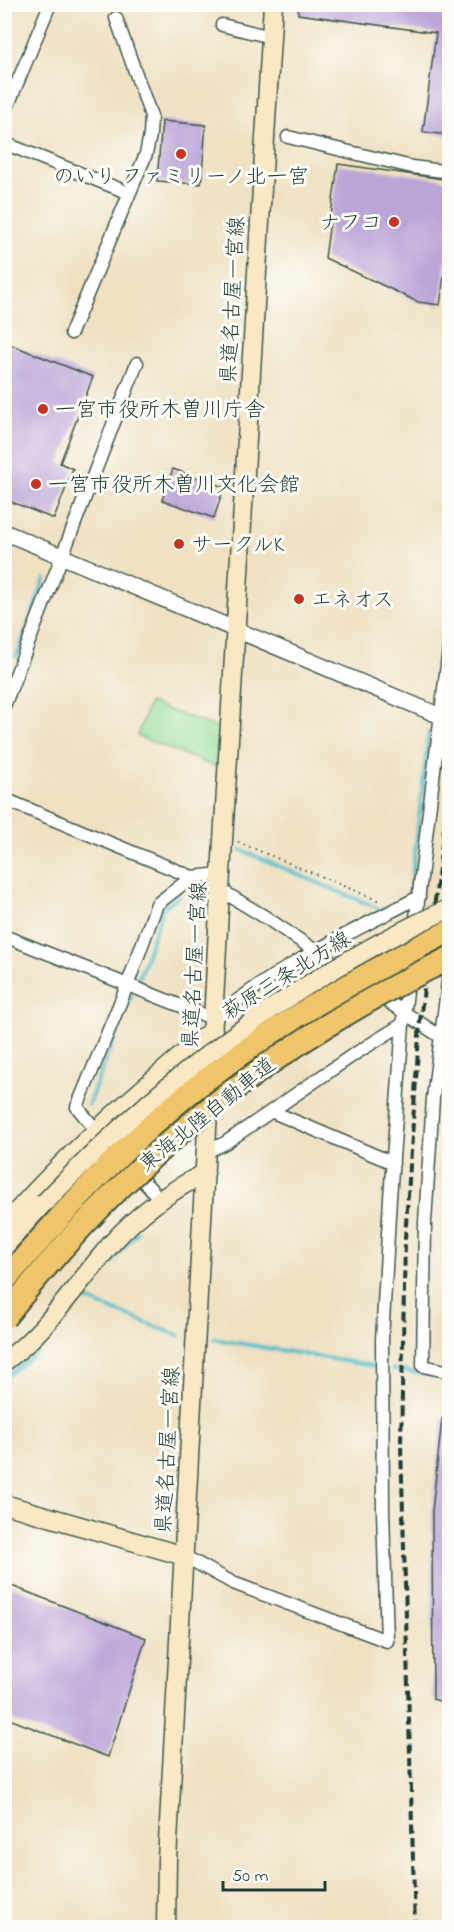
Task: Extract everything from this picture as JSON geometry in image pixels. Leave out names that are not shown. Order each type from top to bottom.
[{"type":"highway","name":"東海北陸自動車道","points":[[4,1281],[87,1188],[177,1103],[230,1062],[318,1003],[391,960],[450,931]]},
{"type":"highway","name":"東海北陸自動車道","points":[[4,1318],[60,1250],[103,1203],[192,1121],[245,1079],[295,1044],[399,982],[450,958]]},
{"type":"main road","name":"県道名古屋一宮線","points":[[166,1928],[167,1860],[206,1152],[273,4]]},
{"type":"main road","name":"萩原三条北方線","points":[[4,1247],[111,1135],[173,1080],[215,1048],[259,1016],[348,960],[450,908]]},
{"type":"main road","points":[[4,1226],[41,1184],[96,1130],[214,1024]]},
{"type":"main road","points":[[4,1362],[33,1338],[128,1227],[160,1199],[205,1173]]},
{"type":"main road","points":[[4,1504],[184,1556]]},
{"type":"street","points":[[4,115],[50,4]]},
{"type":"street","points":[[71,333],[146,154],[150,135],[152,116],[116,18]]},
{"type":"street","points":[[222,25],[271,37]]},
{"type":"street","points":[[288,137],[412,167],[450,172]]},
{"type":"street","points":[[4,143],[129,193]]},
{"type":"street","points":[[4,706],[9,682],[62,556],[137,363]]},
{"type":"street","points":[[4,532],[445,719]]},
{"type":"street","points":[[184,1556],[234,1583],[387,1641],[382,1510],[382,1340],[393,1164],[404,1019],[419,897],[418,851],[424,788],[445,719],[450,640]]},
{"type":"street","points":[[4,799],[192,877],[222,882],[265,916],[316,950],[404,1019],[444,1040]]},
{"type":"street","points":[[160,1199],[77,1107],[127,986],[157,904],[192,877]]},
{"type":"street","points":[[4,936],[214,1024],[270,976],[419,897]]},
{"type":"street","points":[[450,966],[444,1040],[433,1098],[425,1222],[423,1366],[450,1372]]},
{"type":"street","points":[[206,1152],[225,1143],[273,1112],[404,1019]]},
{"type":"street","points":[[273,1112],[393,1164]]},
{"type":"path","points":[[224,836],[386,903]]},
{"type":"green space","points":[[149,703],[219,728],[215,767],[137,736]]},
{"type":"building","points":[[299,4],[450,4],[450,135],[423,132],[436,33],[298,14]]},
{"type":"building","points":[[162,121],[206,125],[201,184],[157,181]]},
{"type":"building","points":[[338,164],[450,180],[450,232],[440,305],[418,302],[325,258]]},
{"type":"building","name":"一宮市役所木曽川庁舎","points":[[4,342],[93,377],[60,463],[73,469],[54,519],[4,499]]},
{"type":"building","points":[[173,469],[224,487],[214,518],[162,500]]},
{"type":"building","points":[[442,1419],[450,1420],[450,1705],[433,1699],[432,1511]]},
{"type":"building","points":[[4,1583],[146,1638],[108,1757],[4,1717]]},
{"type":"waterway","points":[[17,657],[45,579]]},
{"type":"waterway","points":[[407,897],[410,895],[429,732]]},
{"type":"waterway","points":[[241,850],[384,909]]},
{"type":"waterway","points":[[137,983],[163,908],[179,896]]},
{"type":"waterway","points":[[88,1105],[132,994]]},
{"type":"waterway","points":[[98,1278],[137,1232]]},
{"type":"waterway","points":[[82,1298],[180,1336]]},
{"type":"waterway","points":[[4,1378],[35,1354],[68,1314]]},
{"type":"waterway","points":[[214,1339],[379,1367]]},
{"type":"waterway","points":[[392,1369],[450,1378]]},
{"type":"railway","points":[[415,1928],[401,1444],[405,1238],[420,1021],[450,780]]},
{"type":"place","name":"のいり ファミリーノ北一宮","points":[[181,154]]},
{"type":"place","name":"ナフコ","points":[[394,222]]},
{"type":"place","name":"一宮市役所木曽川庁舎","points":[[43,409]]},
{"type":"place","name":"一宮市役所木曽川文化会館","points":[[36,484]]},
{"type":"place","name":"サークルK","points":[[179,544]]},
{"type":"place","name":"エネオス","points":[[299,599]]}]
